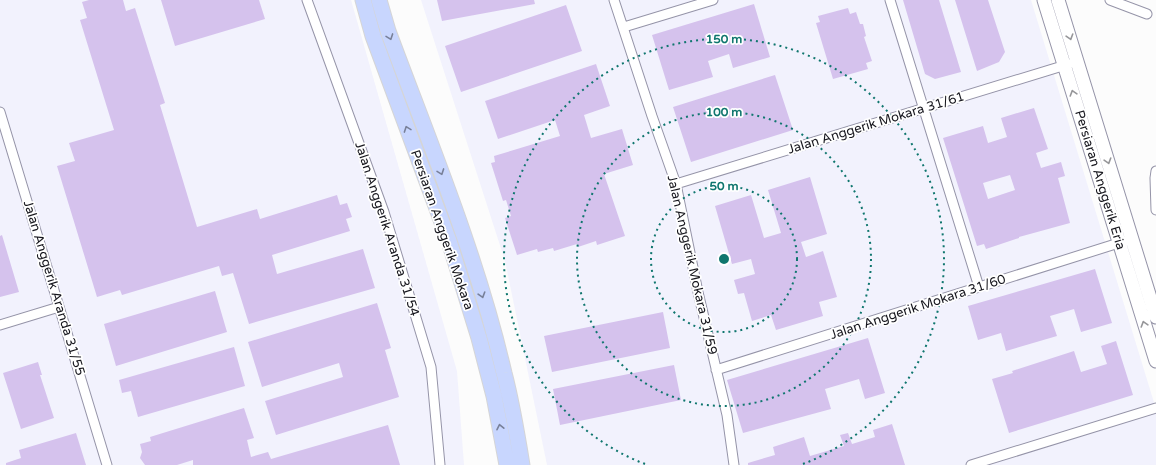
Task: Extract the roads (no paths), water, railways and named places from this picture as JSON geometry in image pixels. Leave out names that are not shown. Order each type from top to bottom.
[{"type":"main road","name":"Persiaran Anggerik Mokara","points":[[363,0],[373,36],[453,256],[479,338],[502,434],[507,465]]},
{"type":"main road","name":"Persiaran Anggerik Mokara","points":[[379,0],[388,31],[464,235],[491,322],[513,412],[522,465]]},
{"type":"street","name":"Jalan Anggerik Aranda 31/54","points":[[307,0],[384,212],[431,367],[440,465]]},
{"type":"street","name":"Jalan Anggerik Mokara 31/59","points":[[614,0],[676,184],[695,278],[727,415],[734,465]]},
{"type":"street","points":[[624,27],[713,0]]},
{"type":"street","points":[[890,0],[979,287]]},
{"type":"street","name":"Persiaran Anggerik Eria","points":[[1044,0],[1156,361]]},
{"type":"street","name":"Persiaran Anggerik Eria","points":[[1058,0],[1156,317]]},
{"type":"street","points":[[1110,0],[1146,14]]},
{"type":"street","name":"Jalan Anggerik Mokara 31/61","points":[[676,184],[1077,62]]},
{"type":"street","name":"Jalan Anggerik Aranda 31/55","points":[[0,112],[107,465]]},
{"type":"street","points":[[1156,171],[1156,210]]},
{"type":"street","name":"Jalan Anggerik Mokara 31/60","points":[[716,370],[1132,239]]},
{"type":"street","points":[[0,325],[59,307]]},
{"type":"street","points":[[970,465],[1156,408]]}]
